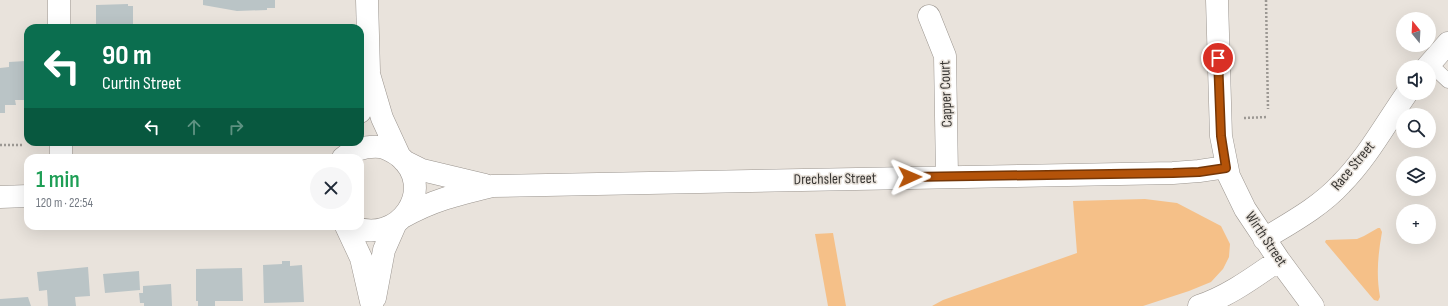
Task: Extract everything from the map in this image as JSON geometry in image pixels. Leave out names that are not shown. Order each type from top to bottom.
[{"type":"street","points":[[59,0],[59,24]]},
{"type":"street","points":[[367,0],[369,71],[382,118],[402,159],[411,171],[414,183],[414,195],[410,207],[399,221],[384,250],[373,306]]},
{"type":"street","name":"Wirth Street","points":[[1217,0],[1221,136],[1226,168],[1233,187],[1242,204],[1264,239],[1313,306]]},
{"type":"street","name":"Capper Court","points":[[929,16],[945,56],[947,176]]},
{"type":"street","points":[[1433,60],[1448,44]]},
{"type":"street","points":[[364,94],[369,71]]},
{"type":"street","name":"Race Street","points":[[1264,239],[1320,202],[1341,185],[1358,164],[1402,100]]},
{"type":"street","name":"Drechsler Street","points":[[346,152],[372,146],[384,148],[422,170],[492,186]]},
{"type":"street","name":"Drechsler Street","points":[[360,230],[372,231],[384,229],[422,207],[440,199],[492,186],[947,176],[1173,173],[1199,172],[1226,168]]},
{"type":"street","points":[[0,197],[24,196]]},
{"type":"street","points":[[348,230],[361,258],[373,306]]},
{"type":"street","points":[[1199,306],[1237,289],[1279,260]]},
{"type":"lane","points":[[1436,72],[1448,81]]},
{"type":"path","points":[[1266,0],[1268,109]]},
{"type":"path","points":[[1243,118],[1267,117]]},
{"type":"path","points":[[0,145],[23,144]]},
{"type":"shaded area","points":[[1145,199],[1177,203],[1221,226],[1230,244],[1229,257],[1223,269],[1211,282],[1143,306],[932,306],[943,300],[1077,253],[1073,201]]},
{"type":"shaded area","points":[[1380,228],[1382,232],[1378,264],[1380,297],[1378,301],[1374,300],[1325,242],[1326,240],[1357,239]]},
{"type":"shaded area","points":[[833,233],[846,306],[828,306],[815,234]]},
{"type":"building","points":[[203,0],[275,0],[275,8],[267,8],[267,10],[237,11],[203,5]]},
{"type":"building","points":[[128,4],[128,6],[133,6],[133,24],[96,24],[96,5]]},
{"type":"building","points":[[24,61],[24,100],[15,100],[16,105],[5,105],[5,113],[0,113],[0,68],[9,67],[9,62]]},
{"type":"building","points":[[282,261],[290,261],[290,266],[302,265],[304,302],[264,303],[263,265],[282,264]]},
{"type":"building","points":[[88,267],[90,296],[75,297],[76,306],[48,306],[47,290],[39,291],[37,272]]},
{"type":"building","points":[[242,268],[243,301],[215,301],[215,306],[198,306],[198,301],[196,301],[196,269]]},
{"type":"building","points":[[139,271],[140,290],[105,293],[103,274]]},
{"type":"building","points":[[171,284],[172,306],[144,306],[144,303],[140,303],[139,293],[143,293],[143,286]]},
{"type":"building","points":[[28,297],[31,306],[0,306],[0,299]]},
{"type":"route","points":[[910,177],[1173,173],[1199,172],[1226,168],[1221,136],[1218,58]]}]
